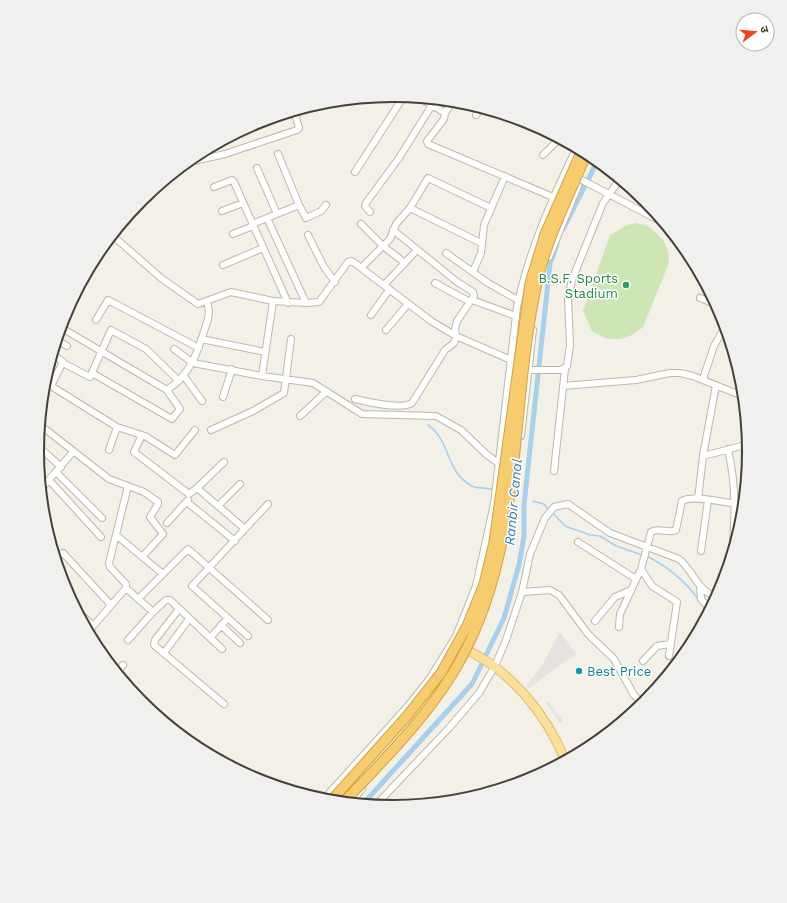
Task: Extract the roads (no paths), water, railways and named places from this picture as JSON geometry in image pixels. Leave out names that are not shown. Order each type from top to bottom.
[{"type":"highway","points":[[336,796],[428,692],[453,652],[484,584],[494,542],[530,283],[545,234],[579,156]]},
{"type":"highway","points":[[348,798],[419,718],[440,690],[461,659],[484,606],[497,566],[504,534],[527,348],[538,279],[552,238],[585,159]]},
{"type":"main road","points":[[456,636],[460,647],[493,665],[520,688],[552,732],[563,757]]},
{"type":"street","points":[[355,172],[400,102]]},
{"type":"street","points":[[370,212],[365,206],[366,203],[398,158],[432,105],[445,113]]},
{"type":"street","points":[[450,107],[445,113],[444,119],[427,143],[553,197]]},
{"type":"street","points":[[200,160],[225,154],[297,130],[299,128],[296,116]]},
{"type":"street","points":[[544,155],[556,142]]},
{"type":"street","points":[[328,795],[407,707],[430,678],[456,636],[476,586],[485,551],[494,504],[518,300],[527,262],[553,197],[574,153]]},
{"type":"street","points":[[278,154],[305,218],[321,211],[326,205]]},
{"type":"street","points":[[359,799],[452,680],[469,651],[493,591],[506,543],[531,368],[536,301],[546,263],[588,161]]},
{"type":"street","points":[[257,168],[277,214]]},
{"type":"street","points":[[473,272],[480,257],[484,225],[505,176]]},
{"type":"street","points":[[361,268],[391,238],[393,230],[410,208],[428,178],[491,208]]},
{"type":"street","points":[[214,188],[233,180],[288,303]]},
{"type":"street","points":[[581,180],[652,216]]},
{"type":"street","points":[[554,471],[565,368],[569,363],[570,344],[568,298],[570,288],[603,203],[617,183]]},
{"type":"street","points":[[222,211],[243,203]]},
{"type":"street","points":[[233,234],[299,205]]},
{"type":"street","points":[[410,208],[482,243]]},
{"type":"street","points":[[267,218],[306,303]]},
{"type":"street","points":[[362,224],[383,246],[405,263]]},
{"type":"street","points":[[356,399],[379,404],[410,404],[445,350],[454,343],[456,336],[455,329],[458,318],[471,301],[474,293],[416,250],[393,230]]},
{"type":"street","points":[[308,235],[322,263],[335,282]]},
{"type":"street","points":[[116,239],[169,284],[198,304],[208,306],[232,292],[272,305],[322,301],[349,261],[353,262],[408,304],[456,336],[511,360]]},
{"type":"street","points":[[223,265],[263,248]]},
{"type":"street","points":[[371,315],[387,288],[416,250]]},
{"type":"street","points":[[446,253],[500,290],[518,300]]},
{"type":"street","points":[[435,283],[471,301],[516,316]]},
{"type":"street","points":[[700,298],[709,301]]},
{"type":"street","points":[[96,320],[108,300],[199,348]]},
{"type":"street","points":[[386,330],[408,304]]},
{"type":"street","points":[[262,376],[272,305]]},
{"type":"street","points":[[167,390],[182,378],[193,363],[208,318],[208,306]]},
{"type":"street","points":[[57,357],[62,359],[63,363],[90,377],[110,331],[113,330],[152,353],[182,378],[202,401]]},
{"type":"street","points":[[66,331],[167,390],[180,409],[174,418],[170,419],[92,374]]},
{"type":"street","points":[[702,379],[714,346],[722,333]]},
{"type":"street","points":[[201,339],[265,352]]},
{"type":"street","points":[[211,430],[253,411],[281,395],[285,390],[291,339]]},
{"type":"street","points":[[62,343],[67,346]]},
{"type":"street","points":[[174,349],[193,363],[232,369],[262,376],[313,383],[365,415],[436,416],[461,430],[486,454],[498,463]]},
{"type":"street","points":[[63,363],[51,386],[117,427],[142,435],[175,455],[194,430]]},
{"type":"street","points":[[531,368],[547,370],[565,368]]},
{"type":"street","points":[[223,397],[232,369]]},
{"type":"street","points":[[563,386],[636,380],[670,373],[687,374],[738,394]]},
{"type":"street","points":[[698,499],[703,456],[716,385]]},
{"type":"street","points":[[300,416],[326,392]]},
{"type":"street","points":[[109,450],[117,427]]},
{"type":"street","points":[[45,429],[109,479],[147,493],[158,503],[150,518],[163,534],[143,556]]},
{"type":"street","points":[[142,435],[134,452],[187,493],[191,494]]},
{"type":"street","points":[[703,456],[743,445]]},
{"type":"street","points":[[728,449],[734,477],[736,505],[734,528]]},
{"type":"street","points":[[44,451],[61,467]]},
{"type":"street","points":[[46,484],[73,452]]},
{"type":"street","points":[[167,523],[187,502],[191,494],[224,462]]},
{"type":"street","points":[[56,472],[66,480],[102,518]]},
{"type":"street","points":[[49,480],[101,537]]},
{"type":"street","points":[[218,506],[240,484]]},
{"type":"street","points":[[128,486],[109,565],[126,584],[126,588],[153,612]]},
{"type":"street","points":[[197,488],[245,529]]},
{"type":"street","points":[[619,627],[620,614],[640,569],[653,530],[671,532],[676,530],[682,501],[686,499],[708,500],[736,505]]},
{"type":"street","points":[[701,551],[708,500]]},
{"type":"street","points":[[187,502],[234,541]]},
{"type":"street","points":[[248,636],[192,587],[268,504]]},
{"type":"street","points":[[380,800],[461,714],[479,692],[493,665],[522,592],[530,554],[549,512],[554,507],[568,504],[610,533],[646,548],[673,556],[683,562],[700,587],[712,595]]},
{"type":"street","points":[[116,535],[163,574]]},
{"type":"street","points":[[578,542],[636,579]]},
{"type":"street","points":[[138,599],[188,548],[268,620]]},
{"type":"street","points":[[60,555],[63,553],[111,605]]},
{"type":"street","points":[[640,569],[652,586],[676,602],[669,656]]},
{"type":"street","points":[[700,587],[701,599],[707,606]]},
{"type":"street","points":[[88,621],[93,626],[126,588]]},
{"type":"street","points":[[522,592],[550,590],[559,595],[588,634],[614,659],[634,695],[639,700]]},
{"type":"street","points":[[595,621],[615,597],[631,590]]},
{"type":"street","points":[[128,640],[153,612],[168,599],[222,649]]},
{"type":"street","points":[[179,609],[154,641],[154,645],[224,704]]},
{"type":"street","points":[[210,638],[228,618]]},
{"type":"street","points":[[164,653],[190,619]]},
{"type":"street","points":[[221,625],[240,643]]},
{"type":"street","points":[[643,661],[657,646],[670,644]]},
{"type":"street","points":[[120,669],[123,665]]},
{"type":"waterway","name":"Ranbir Canal","points":[[563,229],[595,166]]},
{"type":"waterway","name":"Ranbir Canal","points":[[367,800],[472,684],[504,618],[519,565],[524,536],[524,505],[550,264],[557,244]]},
{"type":"waterway","points":[[428,425],[441,439],[452,465],[463,480],[474,487],[493,490]]},
{"type":"waterway","points":[[533,501],[544,504],[549,510]]},
{"type":"waterway","points":[[552,512],[565,526],[590,535],[600,536],[616,546],[642,555]]},
{"type":"waterway","points":[[646,556],[675,574],[698,599]]},
{"type":"place","name":"B.S.F. Sports Stadium","points":[[626,285]]},
{"type":"place","name":"Best Price","points":[[579,671]]}]
